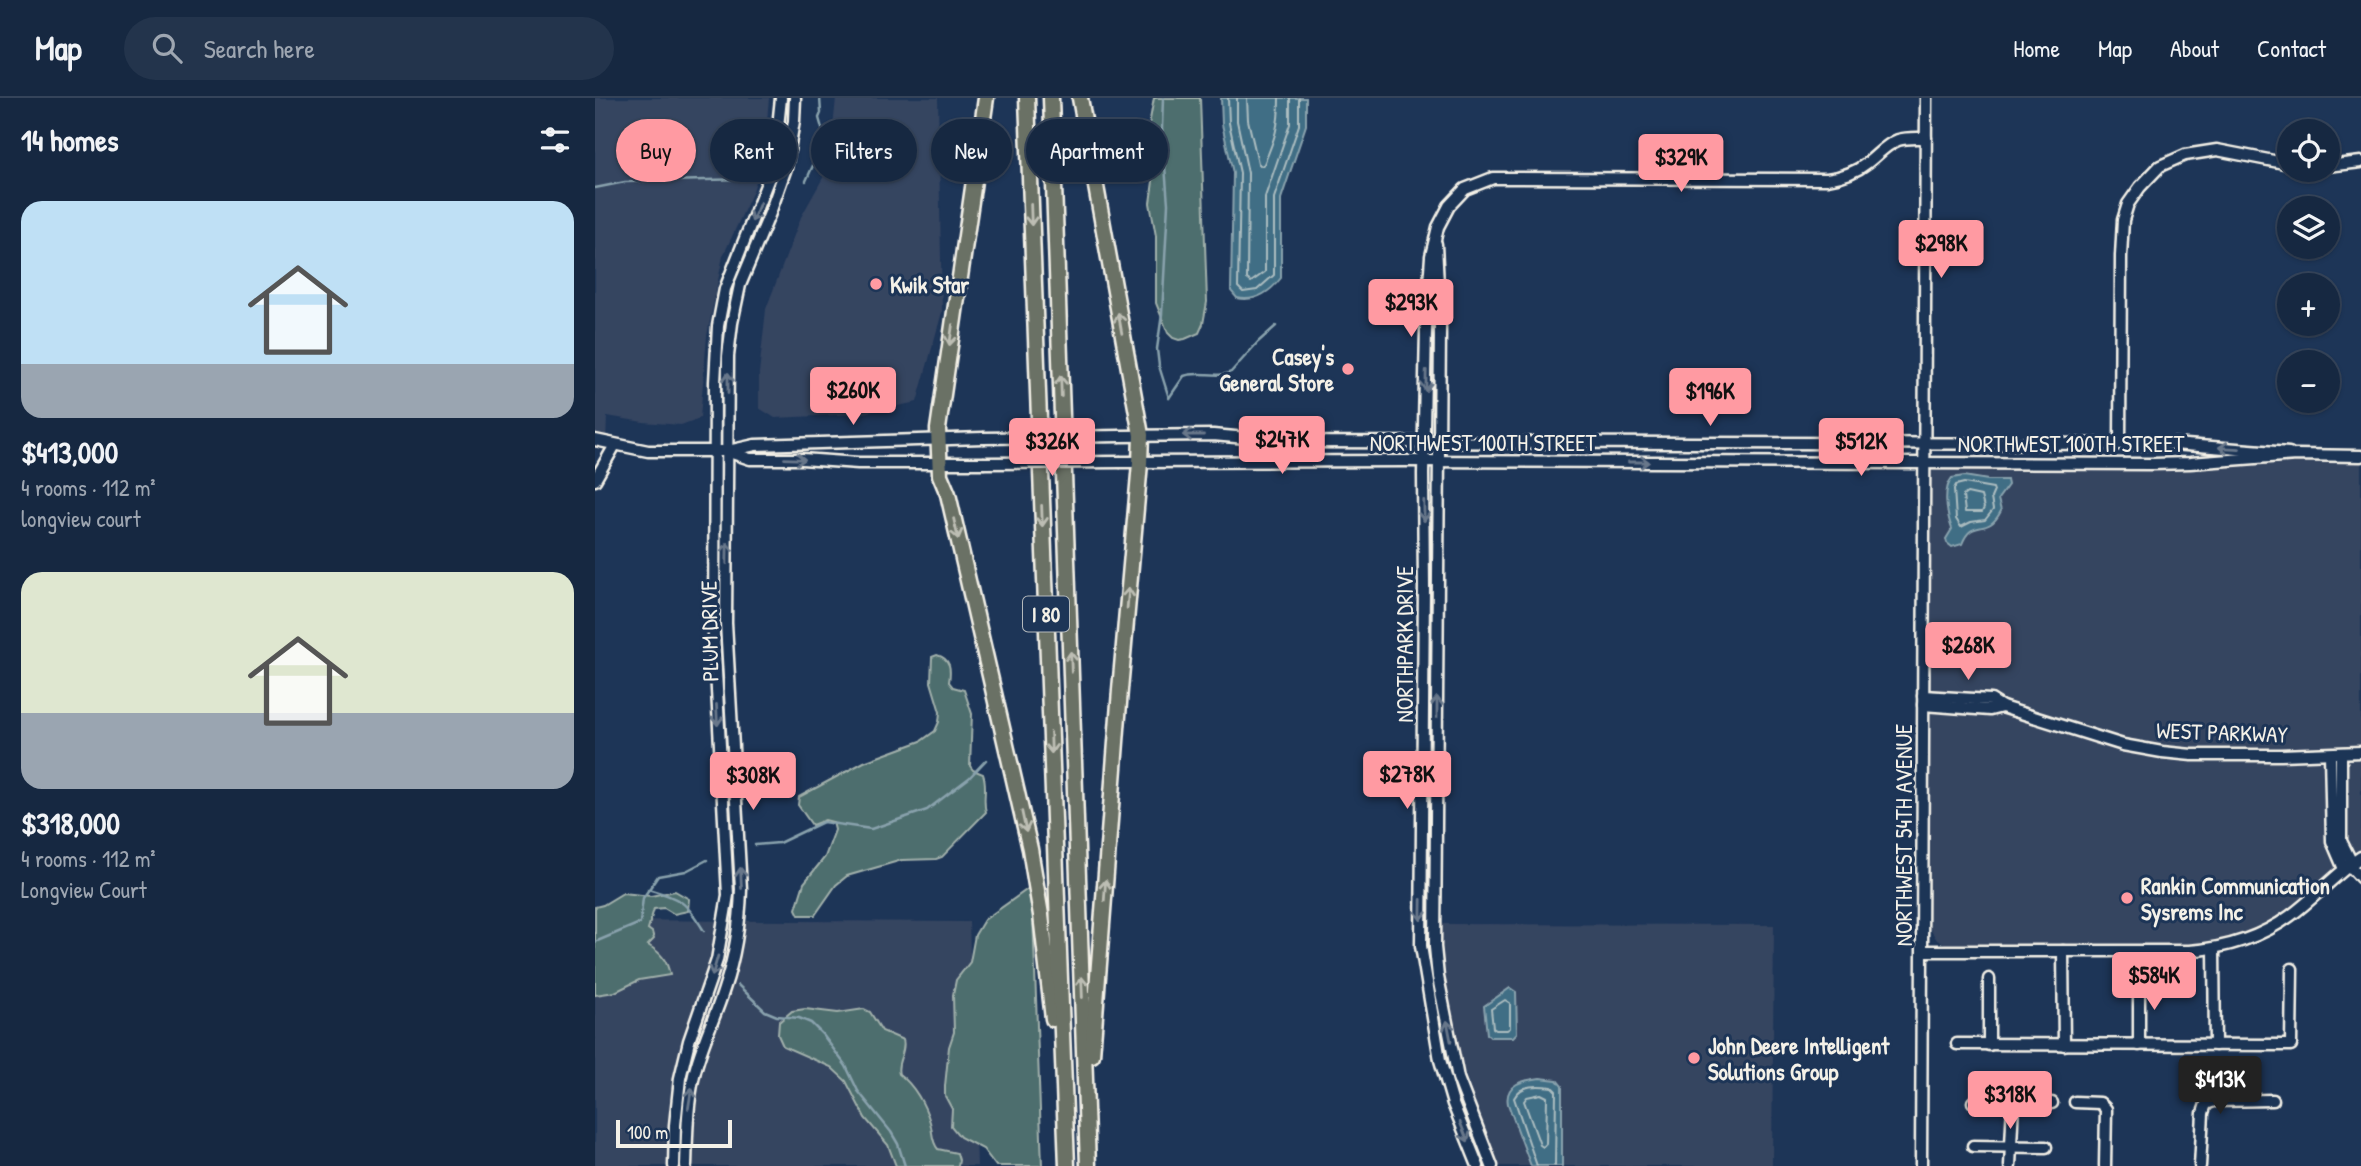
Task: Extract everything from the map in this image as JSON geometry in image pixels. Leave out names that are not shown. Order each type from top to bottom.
[{"type":"highway","points":[[986,98],[937,429],[940,475],[947,494],[1030,849],[1041,915],[1066,1129]]},
{"type":"highway","name":"I 80","points":[[1027,98],[1067,1166]]},
{"type":"highway","name":"I 80","points":[[1051,98],[1088,1166]]},
{"type":"highway","points":[[1080,98],[1140,435],[1140,463],[1086,1129]]},
{"type":"street","name":"PLUM DRIVE","points":[[674,1166],[675,1125],[683,1068],[689,1041],[717,960],[728,895],[714,648],[715,382],[718,326],[726,289],[774,165],[781,98]]},
{"type":"street","name":"PLUM DRIVE","points":[[686,1166],[687,1122],[694,1078],[705,1038],[729,975],[740,912],[739,832],[727,644],[728,356],[740,285],[786,168],[795,98]]},
{"type":"street","name":"NORTHWEST 54TH AVENUE","points":[[1921,1166],[1926,98]]},
{"type":"street","name":"NORTHPARK DRIVE","points":[[1478,1166],[1453,1104],[1440,1060],[1421,946],[1426,328],[1431,256],[1442,216],[1456,197],[1474,184],[1493,178],[1827,179],[1840,177],[1864,166],[1896,141],[1926,138]]},
{"type":"street","points":[[2120,444],[2121,256],[2123,220],[2128,204],[2160,166],[2185,155],[2217,150],[2277,162]]},
{"type":"street","points":[[2340,164],[2361,162]]},
{"type":"street","name":"NORTHPARK DRIVE","points":[[1436,240],[1440,328],[1435,947],[1458,1078],[1492,1166]]},
{"type":"street","name":"NORTHWEST 100TH STREET","points":[[728,452],[755,445],[827,444],[884,439],[1213,435],[1279,442],[2173,444],[2280,451],[2297,455]]},
{"type":"street","points":[[595,440],[648,451],[728,452]]},
{"type":"street","points":[[595,480],[615,445]]},
{"type":"street","name":"NORTHWEST 100TH STREET","points":[[728,452],[750,458],[858,463],[2190,463],[2297,455],[2361,456]]},
{"type":"street","points":[[1424,655],[1437,655]]},
{"type":"street","name":"WEST PARKWAY","points":[[1923,700],[1991,700],[2003,707],[2123,745],[2162,752],[2192,755],[2361,752]]},
{"type":"street","points":[[2336,754],[2332,841],[2352,863],[2361,878]]},
{"type":"street","points":[[1923,950],[2214,949],[2272,928],[2352,863]]},
{"type":"street","points":[[1422,874],[1435,875]]},
{"type":"street","points":[[2214,949],[2215,1045]]},
{"type":"street","points":[[2063,951],[2064,1045]]},
{"type":"street","points":[[1957,1044],[2291,1045],[2292,969]]},
{"type":"street","points":[[1989,979],[1989,1045]]},
{"type":"street","points":[[2139,979],[2139,1045]]},
{"type":"street","points":[[2200,1166],[2203,1113],[2206,1104],[2214,1101],[2273,1100]]},
{"type":"street","points":[[1973,1102],[2052,1103]]},
{"type":"street","points":[[2075,1102],[2100,1103],[2106,1109],[2105,1166]]},
{"type":"street","points":[[2010,1166],[2013,1103]]},
{"type":"street","points":[[1973,1146],[2046,1147]]},
{"type":"shaded area","points":[[595,98],[769,98],[767,119],[710,119],[710,182],[756,182],[723,256],[707,336],[700,418],[681,425],[607,416],[606,443],[595,440]]},
{"type":"shaded area","points":[[836,98],[938,98],[938,119],[931,119],[931,182],[940,182],[942,312],[917,402],[859,414],[775,418],[759,408],[759,373],[766,309],[801,217],[821,182],[917,182],[917,119],[834,119]]},
{"type":"shaded area","points":[[2361,457],[2361,854],[2337,868],[2279,919],[2254,931],[2220,942],[2197,945],[1945,944],[1937,940],[1930,929],[1927,908],[1929,474],[1937,459]]},
{"type":"shaded area","points":[[595,920],[969,922],[977,1166],[595,1166]]},
{"type":"shaded area","points":[[1441,924],[1774,925],[1772,1166],[1498,1166],[1453,1039],[1453,1017],[1442,964]]},
{"type":"green space","points":[[1154,98],[1200,98],[1207,302],[1199,333],[1179,340],[1168,333],[1156,303],[1156,236],[1150,203],[1153,182],[1168,182],[1168,119],[1150,119]]},
{"type":"green space","points":[[937,655],[947,662],[950,669],[949,682],[953,687],[964,690],[972,714],[970,766],[983,774],[986,812],[942,857],[902,860],[847,876],[836,885],[815,915],[799,915],[796,909],[804,883],[825,857],[835,830],[833,822],[825,820],[812,825],[798,805],[799,797],[864,762],[921,741],[935,731],[940,712],[931,682],[932,657]]},
{"type":"green space","points":[[1032,886],[1042,1166],[996,1166],[983,1149],[960,1137],[951,1126],[952,1109],[945,1096],[945,1086],[949,1047],[954,1032],[953,995],[956,980],[970,962],[975,935],[984,920]]},
{"type":"green space","points":[[675,891],[689,899],[688,911],[674,914],[664,908],[654,909],[648,929],[654,939],[648,945],[663,957],[670,975],[639,980],[615,992],[595,995],[595,907],[623,893],[651,896]]},
{"type":"green space","points":[[805,1009],[838,1013],[864,1009],[870,1012],[882,1031],[903,1040],[899,1074],[922,1102],[936,1146],[938,1149],[957,1153],[958,1166],[896,1166],[888,1145],[865,1118],[846,1081],[831,1067],[783,1046],[778,1035],[779,1022],[792,1011]]},
{"type":"water","points":[[1221,98],[1306,98],[1306,125],[1281,199],[1281,278],[1267,292],[1250,299],[1237,298],[1231,291],[1233,173],[1222,124]]},
{"type":"water","points":[[1964,476],[2007,480],[2008,485],[1998,499],[2001,511],[1996,519],[1991,524],[1971,531],[1962,544],[1952,547],[1946,539],[1952,529],[1947,510],[1947,489],[1952,478]]},
{"type":"water","points":[[1510,988],[1516,992],[1517,1033],[1513,1037],[1490,1037],[1487,1034],[1484,1006]]},
{"type":"water","points":[[1540,1078],[1557,1080],[1562,1086],[1562,1166],[1531,1166],[1508,1104],[1512,1088],[1522,1082]]},
{"type":"waterway","points":[[806,181],[825,139],[819,118],[820,98]]},
{"type":"waterway","points":[[1163,98],[1162,128],[1168,204],[1162,314],[1157,349],[1159,366],[1169,398]]},
{"type":"waterway","points":[[595,188],[625,182],[710,180]]},
{"type":"waterway","points":[[1169,398],[1184,376],[1231,372],[1276,326]]},
{"type":"waterway","points":[[755,845],[779,843],[823,822],[871,829],[927,810],[969,778],[986,760]]},
{"type":"waterway","points":[[595,942],[640,923],[643,898],[658,876],[686,871],[707,860]]},
{"type":"waterway","points":[[648,889],[682,902],[704,931]]},
{"type":"waterway","points":[[738,985],[765,1011],[777,1016],[799,1018],[811,1023],[823,1035],[846,1066],[858,1091],[891,1132],[905,1166]]},
{"type":"place","name":"Kwik Star","points":[[876,284]]},
{"type":"place","name":"Casey's General Store","points":[[1348,369]]},
{"type":"place","name":"Rankin Communication Sysrems Inc","points":[[2127,898]]},
{"type":"place","name":"John Deere Intelligent Solutions Group","points":[[1694,1058]]}]
